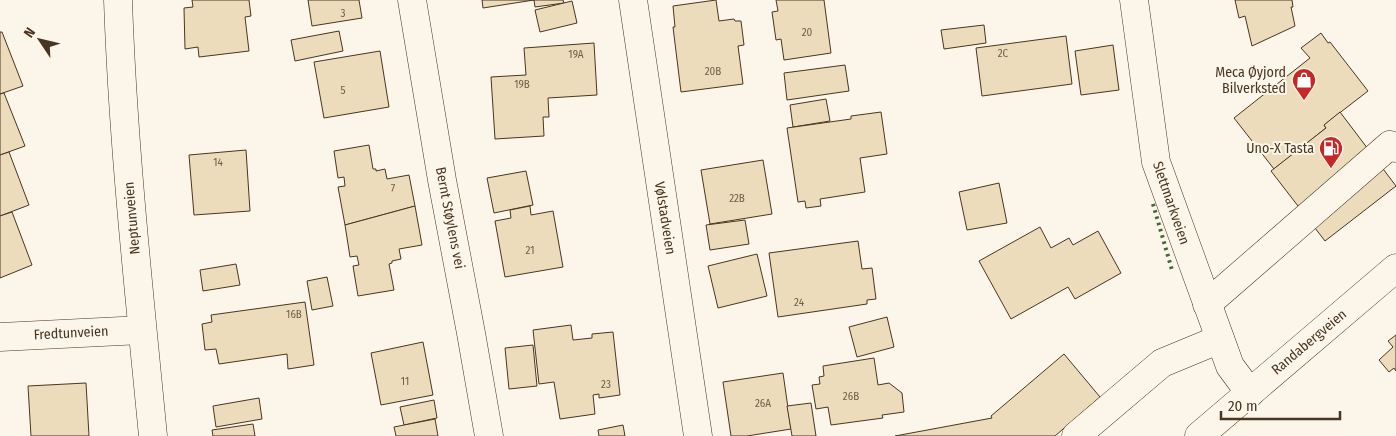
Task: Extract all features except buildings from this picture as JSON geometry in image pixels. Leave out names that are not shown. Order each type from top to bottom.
[{"type":"street","name":"Neptunveien","points":[[118,0],[129,187],[153,436]]},
{"type":"street","name":"Bernt Støylens vei","points":[[412,0],[442,180],[472,334],[489,436]]},
{"type":"street","name":"Vølstadveien","points":[[632,0],[698,436]]},
{"type":"street","name":"Slettmarkveien","points":[[1134,0],[1156,162],[1230,366],[1250,393]]},
{"type":"street","points":[[1207,304],[1390,145],[1396,148]]},
{"type":"street","name":"Randabergveien","points":[[1199,436],[1396,268]]},
{"type":"street","name":"Fredtunveien","points":[[0,336],[142,330]]},
{"type":"street","points":[[1076,436],[1162,363],[1220,339]]},
{"type":"hedge","points":[[1153,204],[1172,270]]},
{"type":"place","name":"Meca Øyjord Bilverksted","points":[[1304,101]]},
{"type":"place","name":"Uno-X Tasta","points":[[1331,169]]}]
